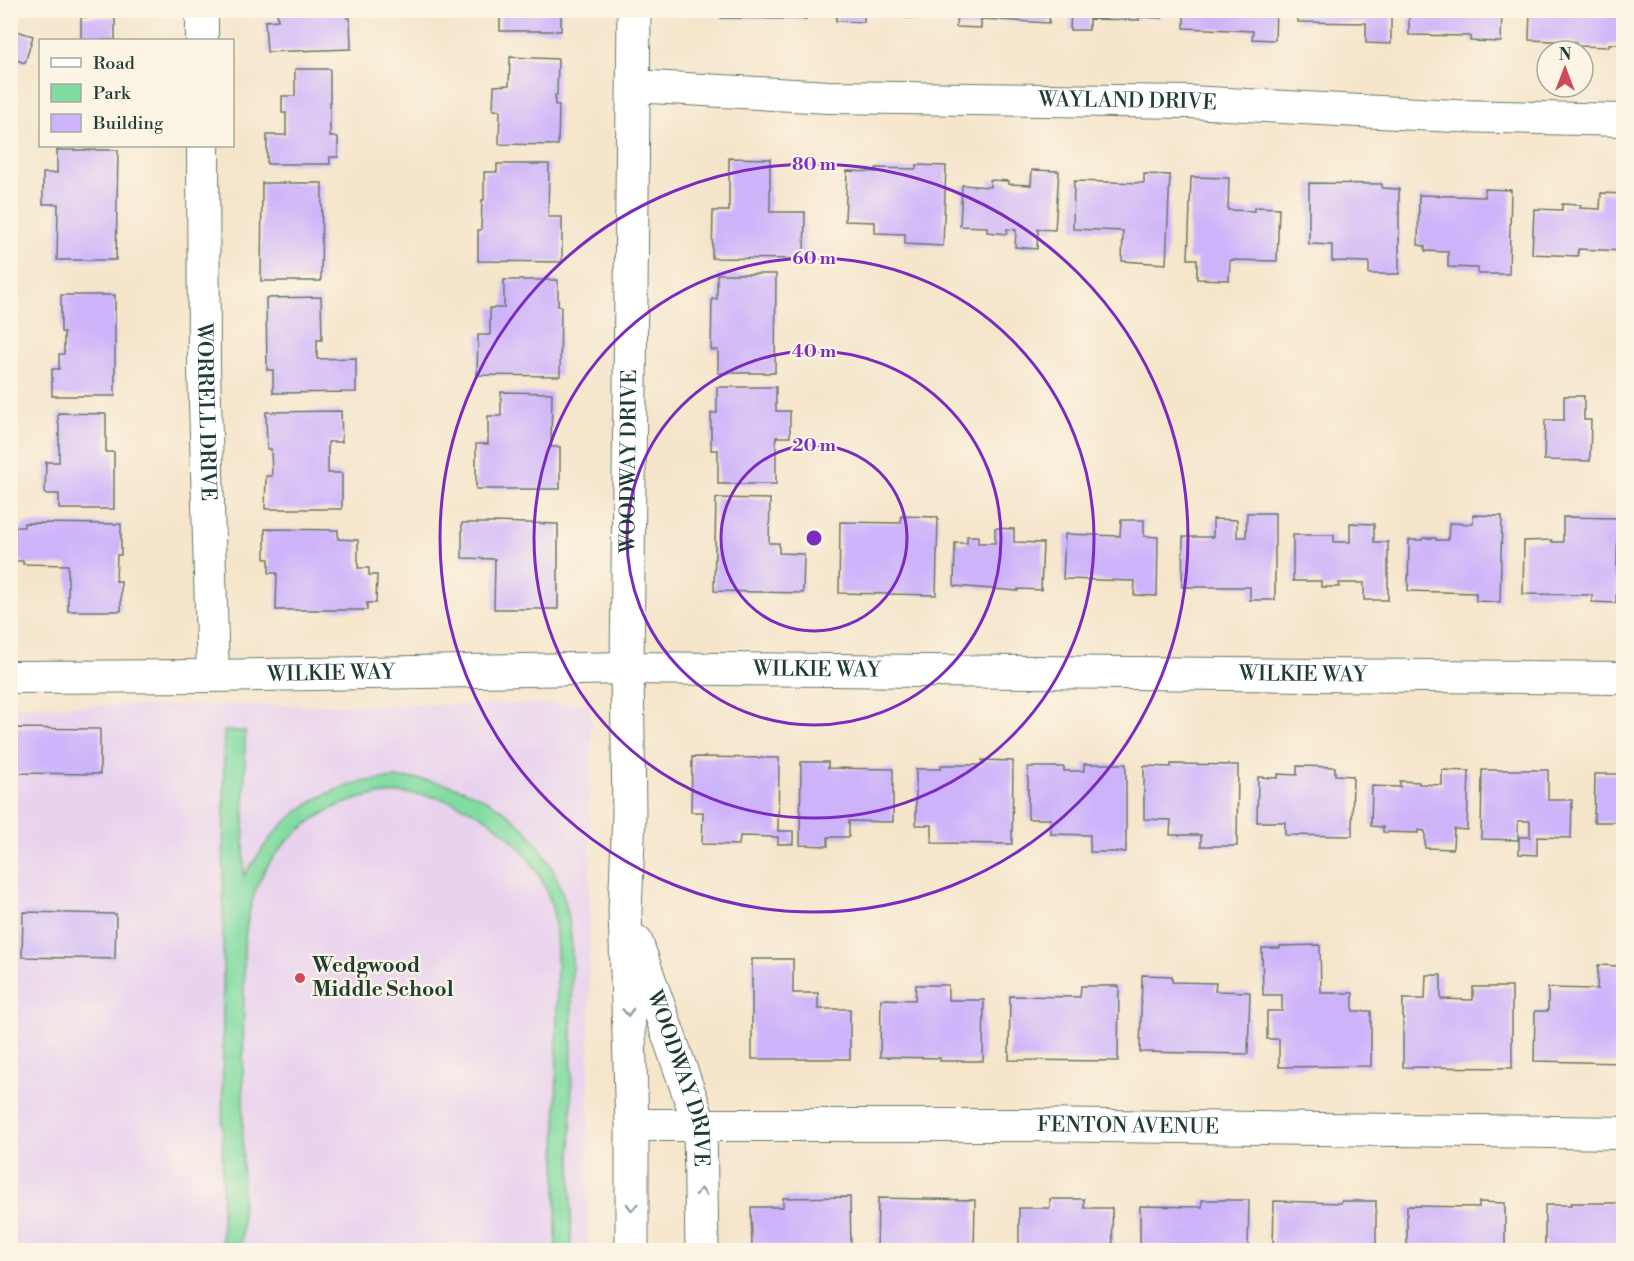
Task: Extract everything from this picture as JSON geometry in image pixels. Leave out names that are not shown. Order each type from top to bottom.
[{"type":"street","points":[[202,10],[202,39]]},
{"type":"street","name":"WOODWAY DRIVE","points":[[632,1251],[632,1125],[625,912],[629,814],[627,668],[634,10]]},
{"type":"street","name":"WAYLAND DRIVE","points":[[633,86],[828,97],[1190,102],[1455,116],[1623,120]]},
{"type":"street","name":"WORRELL DRIVE","points":[[202,147],[204,367],[213,676]]},
{"type":"street","name":"WILKIE WAY","points":[[10,677],[213,676],[627,668],[1623,678]]},
{"type":"street","name":"WOODWAY DRIVE","points":[[625,912],[700,1125],[702,1251]]},
{"type":"street","name":"FENTON AVENUE","points":[[632,1125],[1030,1125],[1623,1133]]},
{"type":"shaded area","name":"Wedgwood Middle School","points":[[591,704],[588,1250],[11,1250],[10,706]]},
{"type":"green space","points":[[224,731],[245,731],[244,876],[275,833],[300,810],[330,793],[362,782],[396,778],[430,781],[463,789],[493,804],[520,825],[542,851],[564,898],[571,936],[571,1250],[556,1250],[557,950],[550,900],[532,865],[508,836],[478,814],[444,800],[408,794],[371,796],[335,808],[289,839],[269,864],[257,886],[249,912],[244,948],[242,1250],[222,1250]]},
{"type":"building","points":[[277,10],[347,10],[347,18],[350,18],[351,49],[267,52],[265,21],[278,20]]},
{"type":"building","points":[[500,10],[561,10],[561,31],[500,31]]},
{"type":"building","points":[[721,10],[806,10],[806,19],[721,18]]},
{"type":"building","points":[[837,10],[933,10],[933,20],[864,14],[864,22],[836,21]]},
{"type":"building","points":[[957,10],[1050,10],[1049,23],[981,19],[981,28],[956,27]]},
{"type":"building","points":[[1071,10],[1163,10],[1162,18],[1089,19],[1089,30],[1070,30]]},
{"type":"building","points":[[1184,10],[1276,10],[1275,40],[1252,39],[1253,31],[1184,28]]},
{"type":"building","points":[[1298,10],[1391,10],[1391,44],[1366,43],[1366,23],[1298,22]]},
{"type":"building","points":[[1409,10],[1502,10],[1501,42],[1470,41],[1470,36],[1409,35]]},
{"type":"building","points":[[1530,10],[1621,10],[1620,44],[1609,44],[1609,47],[1595,47],[1595,39],[1529,40]]},
{"type":"building","points":[[81,17],[115,17],[115,39],[81,39]]},
{"type":"building","points":[[10,29],[33,36],[25,63],[10,58]]},
{"type":"building","points":[[510,57],[558,59],[555,105],[559,105],[558,145],[499,144],[500,110],[493,110],[494,86],[509,85]]},
{"type":"building","points":[[295,69],[330,69],[330,137],[338,137],[338,157],[330,157],[330,164],[267,164],[267,135],[286,135],[286,113],[282,113],[282,96],[295,96]]},
{"type":"building","points":[[57,150],[118,150],[116,260],[57,260],[58,204],[43,204],[43,173],[57,173]]},
{"type":"building","points":[[729,158],[770,159],[770,212],[805,212],[804,259],[712,258],[713,211],[729,211]]},
{"type":"building","points":[[497,164],[549,164],[548,217],[562,217],[562,262],[478,261],[478,230],[481,230],[484,172],[497,172]]},
{"type":"building","points":[[916,165],[946,166],[943,246],[905,244],[905,234],[875,233],[875,222],[845,221],[847,171],[876,172],[876,168],[916,169]]},
{"type":"building","points":[[1032,170],[1059,171],[1055,230],[1038,229],[1037,249],[1015,247],[1016,230],[1007,229],[1007,234],[987,232],[987,227],[960,226],[962,185],[990,187],[990,180],[1031,185]]},
{"type":"building","points":[[1144,174],[1170,175],[1166,264],[1122,261],[1123,231],[1073,229],[1074,181],[1144,183]]},
{"type":"building","points":[[1191,177],[1229,178],[1228,210],[1254,211],[1254,207],[1279,208],[1277,261],[1230,260],[1229,280],[1197,279],[1197,259],[1188,259]]},
{"type":"building","points":[[262,183],[322,183],[321,281],[261,281]]},
{"type":"building","points":[[1309,183],[1382,184],[1382,188],[1399,189],[1399,274],[1369,274],[1369,262],[1332,261],[1332,245],[1309,244]]},
{"type":"building","points":[[1485,189],[1511,190],[1509,274],[1478,274],[1478,268],[1448,267],[1448,252],[1425,251],[1425,246],[1418,245],[1419,195],[1485,197]]},
{"type":"building","points":[[1601,193],[1624,194],[1624,251],[1578,249],[1578,256],[1532,254],[1534,209],[1562,210],[1562,204],[1600,209]]},
{"type":"building","points":[[717,274],[776,274],[775,373],[718,373],[718,350],[711,350],[712,299],[717,299]]},
{"type":"building","points":[[504,280],[558,280],[558,306],[561,306],[560,376],[477,375],[478,335],[490,335],[490,308],[504,308]]},
{"type":"building","points":[[61,295],[115,295],[115,396],[52,396],[52,369],[59,369],[59,354],[64,354],[64,332],[61,332]]},
{"type":"building","points":[[321,297],[322,340],[317,340],[317,359],[356,358],[356,392],[273,393],[273,370],[267,370],[266,298]]},
{"type":"building","points":[[717,387],[776,387],[776,411],[790,411],[790,437],[776,437],[776,484],[718,484],[718,450],[711,450],[711,413],[717,413]]},
{"type":"building","points":[[501,392],[552,393],[551,447],[560,447],[560,489],[476,489],[476,444],[488,444],[488,416],[501,416]]},
{"type":"building","points":[[1564,396],[1584,396],[1584,420],[1591,420],[1590,461],[1544,460],[1545,420],[1564,420]]},
{"type":"building","points":[[341,411],[342,442],[328,442],[328,473],[342,473],[342,509],[265,509],[266,476],[272,476],[271,449],[267,449],[266,412]]},
{"type":"building","points":[[58,413],[106,414],[106,452],[114,452],[114,509],[59,509],[59,494],[45,494],[46,462],[59,462]]},
{"type":"building","points":[[716,498],[770,499],[769,543],[779,543],[779,553],[804,554],[803,593],[714,591]]},
{"type":"building","points":[[1247,513],[1275,513],[1275,600],[1250,600],[1250,587],[1182,587],[1183,537],[1213,537],[1213,519],[1237,520],[1237,537],[1246,537]]},
{"type":"building","points":[[1473,515],[1502,516],[1500,602],[1476,601],[1476,593],[1408,591],[1409,540],[1436,538],[1436,540],[1448,540],[1449,523],[1473,524]]},
{"type":"building","points":[[901,516],[938,517],[936,595],[839,593],[840,522],[901,523]]},
{"type":"building","points":[[1563,517],[1618,518],[1616,603],[1592,602],[1592,595],[1523,594],[1524,541],[1563,542]]},
{"type":"building","points":[[1121,520],[1144,520],[1144,536],[1158,537],[1157,596],[1134,595],[1135,581],[1063,579],[1065,534],[1120,536]]},
{"type":"building","points":[[24,523],[121,524],[121,555],[117,555],[116,581],[121,581],[121,611],[68,611],[68,565],[23,564],[23,561],[10,561],[10,527],[24,527]]},
{"type":"building","points":[[462,523],[558,524],[558,609],[494,609],[495,559],[462,558]]},
{"type":"building","points":[[1350,523],[1374,524],[1374,542],[1388,542],[1388,600],[1364,600],[1364,583],[1339,583],[1339,587],[1321,587],[1321,581],[1293,581],[1293,535],[1334,535],[1334,542],[1350,542]]},
{"type":"building","points":[[995,528],[1014,529],[1014,542],[1043,543],[1041,590],[1018,589],[1018,591],[954,586],[955,543],[967,543],[967,536],[978,536],[978,543],[995,543]]},
{"type":"building","points":[[265,529],[338,530],[338,539],[358,540],[358,568],[369,568],[369,575],[377,575],[376,603],[367,603],[367,610],[276,610],[277,573],[269,573],[269,559],[265,559]]},
{"type":"building","points":[[10,728],[100,729],[100,774],[10,773]]},
{"type":"building","points":[[692,757],[779,758],[778,831],[793,831],[793,844],[778,844],[778,837],[740,836],[739,845],[702,844],[703,812],[691,812]]},
{"type":"building","points":[[982,760],[1013,761],[1012,844],[932,843],[932,825],[916,825],[916,769],[941,769],[941,765],[982,765]]},
{"type":"building","points":[[801,762],[828,762],[828,768],[893,769],[893,822],[849,821],[849,837],[828,837],[828,846],[800,845]]},
{"type":"building","points":[[1084,764],[1126,764],[1126,852],[1090,852],[1090,835],[1051,834],[1051,819],[1028,819],[1028,767],[1064,767],[1064,771],[1084,771]]},
{"type":"building","points":[[1171,764],[1238,765],[1237,846],[1201,846],[1201,835],[1170,835],[1171,820],[1144,819],[1144,766],[1171,767]]},
{"type":"building","points":[[1297,766],[1335,767],[1335,775],[1353,776],[1352,836],[1285,835],[1285,822],[1257,822],[1258,777],[1278,778],[1278,774],[1297,775]]},
{"type":"building","points":[[1442,770],[1469,771],[1467,830],[1454,829],[1453,849],[1425,848],[1425,831],[1418,830],[1418,833],[1383,832],[1383,827],[1371,826],[1372,786],[1400,787],[1400,781],[1442,785]]},
{"type":"building","points":[[1482,770],[1548,770],[1548,800],[1572,800],[1571,838],[1537,837],[1537,855],[1519,854],[1519,837],[1530,837],[1530,821],[1518,821],[1518,840],[1481,839]]},
{"type":"building","points":[[1595,774],[1624,774],[1624,822],[1594,822]]},
{"type":"building","points":[[23,912],[116,914],[115,959],[22,957]]},
{"type":"building","points":[[1320,945],[1321,993],[1353,993],[1353,1011],[1371,1011],[1371,1066],[1279,1067],[1279,1039],[1267,1039],[1267,1011],[1282,1011],[1282,995],[1263,995],[1262,948]]},
{"type":"building","points":[[752,959],[793,959],[793,993],[818,993],[818,1009],[850,1009],[850,1059],[752,1059]]},
{"type":"building","points":[[1598,965],[1620,966],[1620,973],[1624,973],[1624,1063],[1534,1061],[1535,1011],[1548,1011],[1548,988],[1597,989]]},
{"type":"building","points":[[1142,975],[1172,976],[1172,982],[1216,983],[1215,991],[1250,992],[1248,1054],[1140,1052]]},
{"type":"building","points":[[1426,975],[1441,975],[1441,999],[1473,1000],[1473,987],[1512,987],[1512,1068],[1403,1067],[1403,999],[1425,999]]},
{"type":"building","points":[[916,985],[948,985],[948,1000],[984,1000],[983,1061],[880,1057],[881,999],[915,1000]]},
{"type":"building","points":[[1081,986],[1119,986],[1118,1061],[1009,1060],[1010,996],[1080,997]]},
{"type":"building","points":[[850,1197],[851,1250],[752,1250],[751,1207],[783,1207],[783,1198]]},
{"type":"building","points":[[878,1198],[975,1200],[974,1250],[877,1250]]},
{"type":"building","points":[[1050,1199],[1084,1199],[1084,1208],[1112,1208],[1113,1250],[1019,1250],[1019,1208],[1050,1208]]},
{"type":"building","points":[[1202,1200],[1249,1200],[1248,1250],[1140,1250],[1140,1206],[1202,1207]]},
{"type":"building","points":[[1274,1201],[1341,1203],[1341,1201],[1376,1201],[1376,1250],[1273,1250]]},
{"type":"building","points":[[1479,1202],[1505,1203],[1505,1250],[1407,1250],[1407,1206],[1479,1207]]},
{"type":"building","points":[[1571,1203],[1624,1203],[1624,1250],[1545,1250],[1545,1205],[1571,1205]]},
{"type":"place","name":"Wedgwood Middle School","points":[[300,978]]}]
